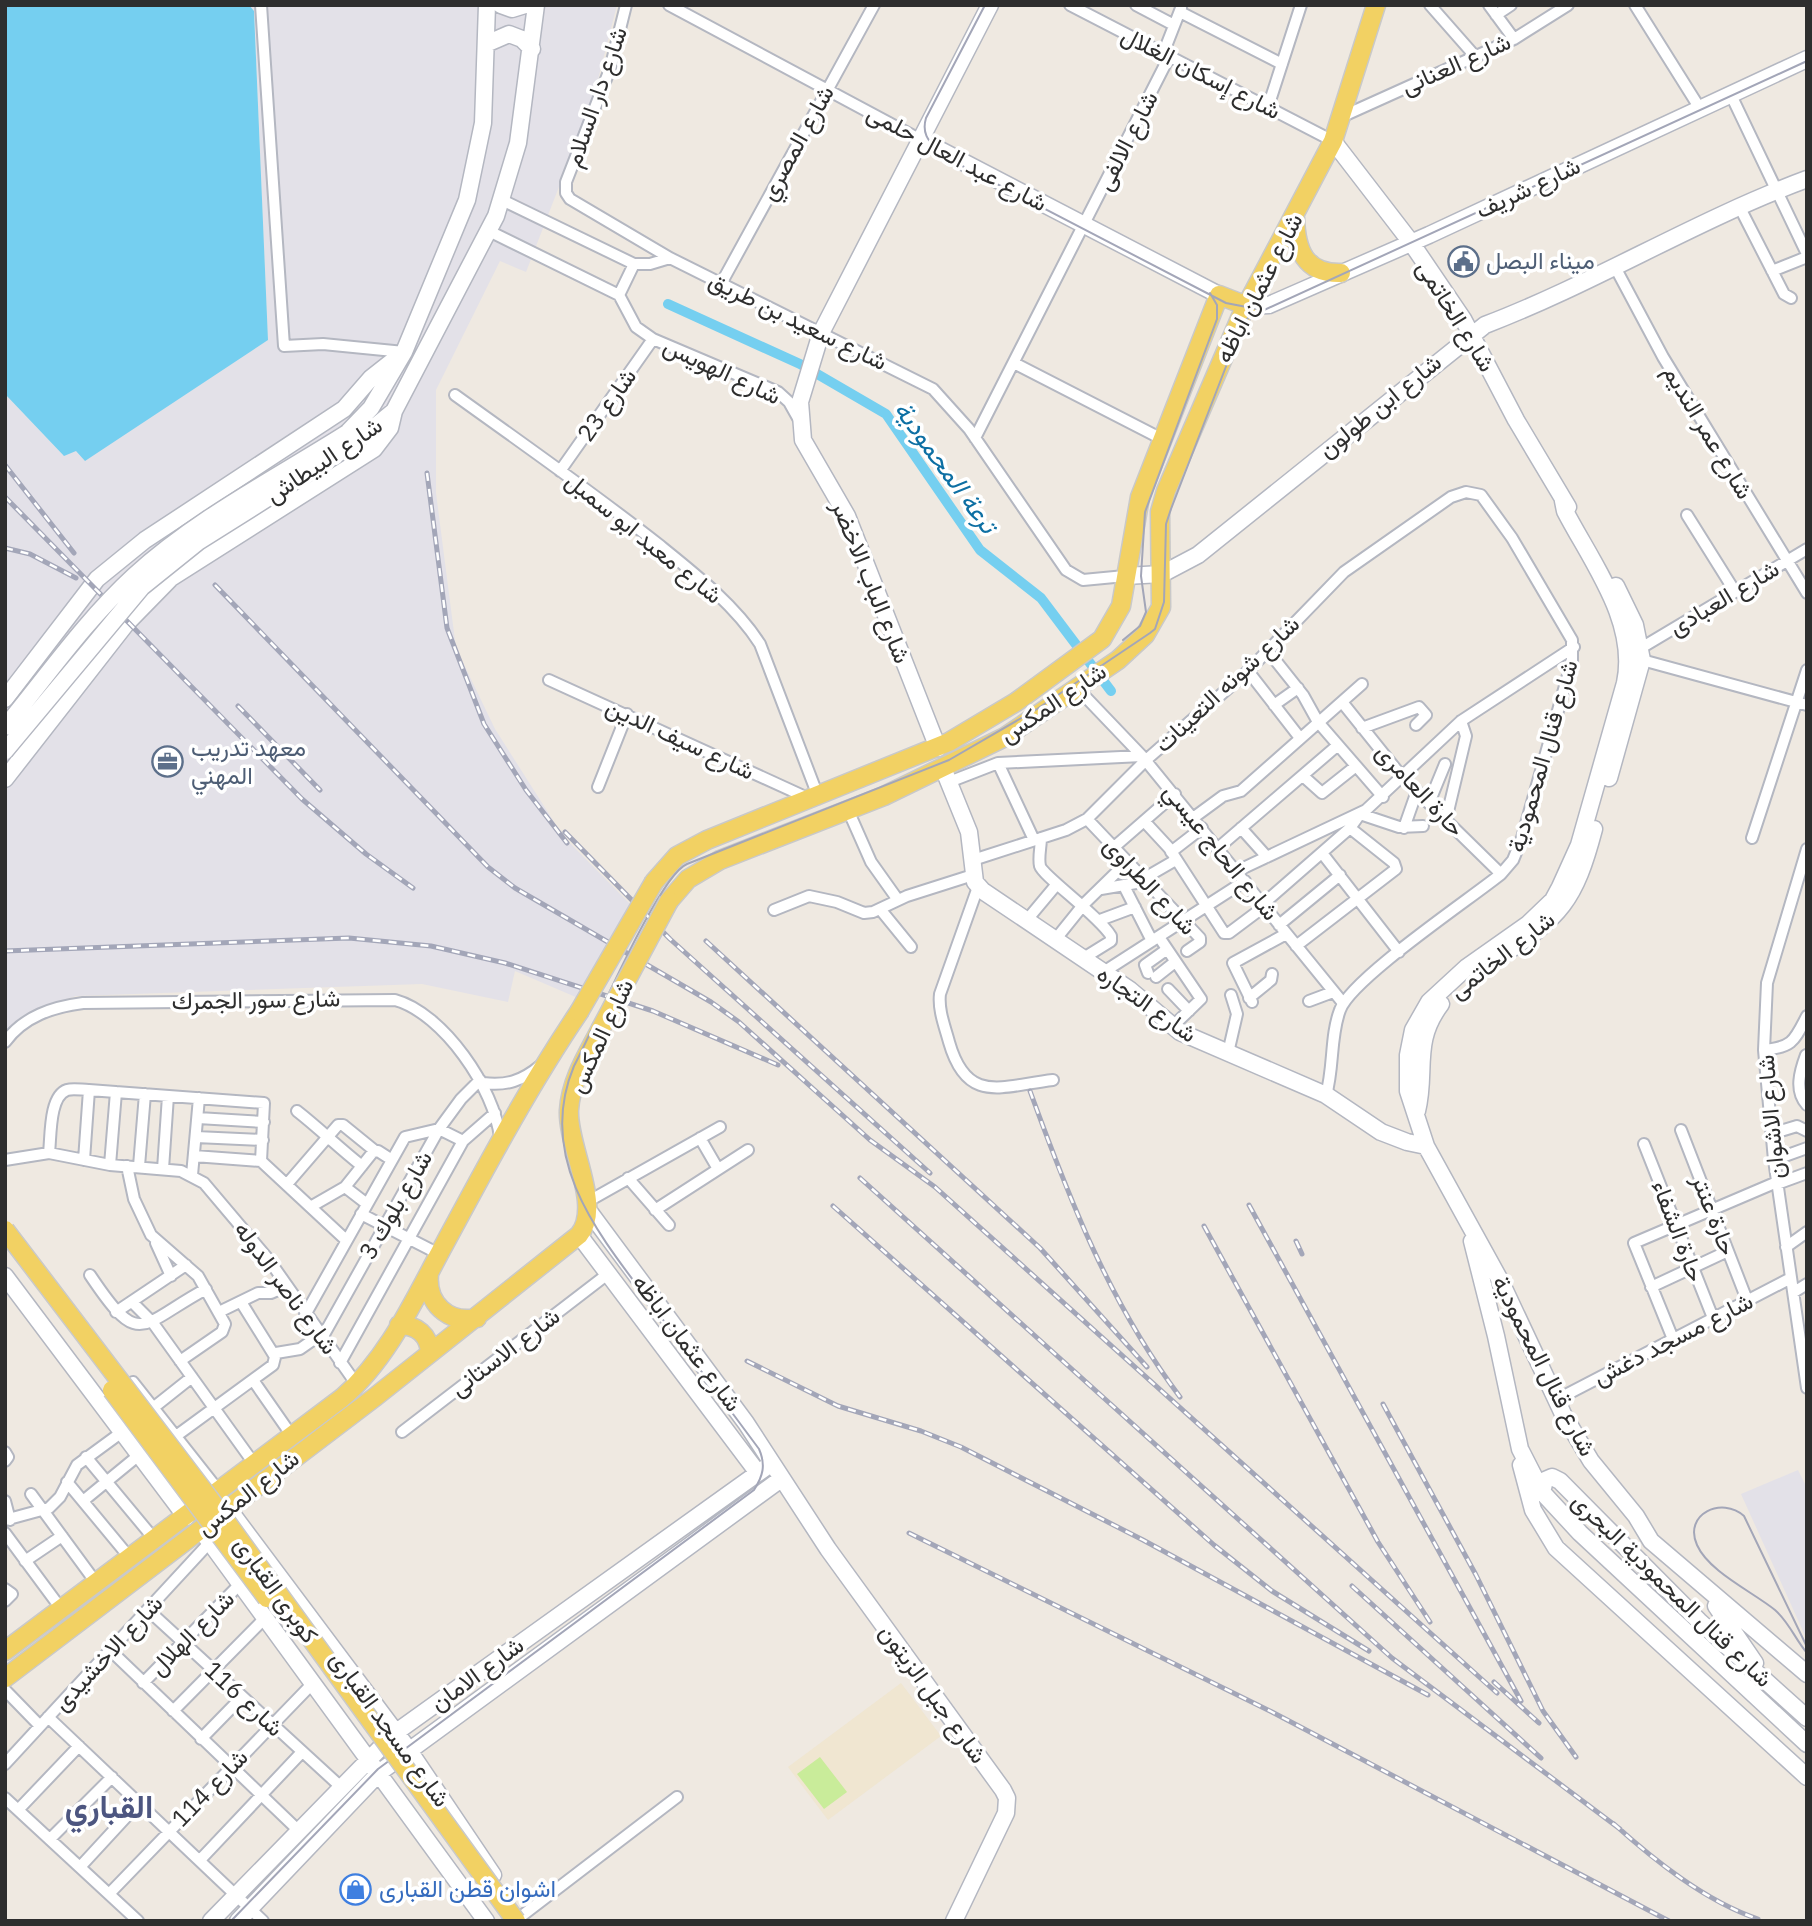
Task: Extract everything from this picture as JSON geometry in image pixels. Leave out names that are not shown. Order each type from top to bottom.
[{"type":"main road","name":"شارع عثمان اباظه","points":[[1162,574],[1160,523],[1166,491],[1247,306],[1333,141],[1376,5]]},
{"type":"main road","points":[[1295,218],[1297,244],[1307,263],[1325,272],[1340,273]]},
{"type":"main road","name":"شارع عثمان اباظه","points":[[1125,576],[1138,504],[1219,295]]},
{"type":"main road","name":"شارع عبد العال حلمى","points":[[1219,295],[1247,306]]},
{"type":"main road","name":"شارع المكس","points":[[588,1206],[572,1139],[569,1112],[573,1084],[669,901],[688,879],[711,864],[946,775],[978,751],[1005,737],[1118,660],[1145,635],[1161,607],[1162,574]]},
{"type":"main road","name":"شارع المكس","points":[[5,1678],[205,1536],[223,1499],[255,1465],[357,1385],[373,1367],[429,1274],[552,1050],[579,1012],[664,868],[691,848],[938,748],[968,733],[1016,702],[1102,639],[1121,606],[1125,576]]},
{"type":"main road","points":[[579,1235],[586,1224],[588,1206]]},
{"type":"main road","name":"كوبرى القبارى","points":[[5,1230],[209,1499],[516,1920]]},
{"type":"main road","name":"شارع المكس","points":[[6,1649],[186,1517],[223,1499],[430,1353],[579,1235]]},
{"type":"main road","name":"كوبرى القبارى","points":[[5,1247],[368,1732],[516,1920]]},
{"type":"main road","points":[[429,1274],[429,1289],[439,1308],[456,1318],[477,1318]]},
{"type":"main road","points":[[399,1325],[420,1331],[428,1340],[430,1353]]},
{"type":"street","points":[[261,5],[284,346],[323,344],[404,352]]},
{"type":"street","name":"شارع البيطاش","points":[[5,751],[117,612],[151,579],[198,542],[351,438],[371,408],[404,352],[467,200],[483,123],[487,5]]},
{"type":"street","points":[[501,5],[512,9],[525,5]]},
{"type":"street","name":"شارع البيطاش","points":[[5,726],[107,603],[133,576],[192,531],[394,411],[489,232],[502,200],[518,143],[536,5]]},
{"type":"street","name":"شارع دار السلام","points":[[565,188],[610,69],[626,5]]},
{"type":"street","name":"شارع عبد العال حلمى","points":[[668,5],[1219,295]]},
{"type":"street","name":"شارع المصري","points":[[722,282],[874,5]]},
{"type":"street","points":[[799,423],[806,378],[821,333],[990,5]]},
{"type":"street","name":"شارع إسكان الغلال","points":[[1070,5],[1333,141]]},
{"type":"street","points":[[1136,5],[1174,25]]},
{"type":"street","points":[[1268,107],[1301,5]]},
{"type":"street","points":[[1430,5],[1474,55]]},
{"type":"street","points":[[1489,5],[1514,39]]},
{"type":"street","points":[[1496,15],[1511,5]]},
{"type":"street","name":"شارع العنانى","points":[[1341,117],[1514,39],[1568,5]]},
{"type":"street","points":[[1635,5],[1699,107]]},
{"type":"street","points":[[1181,8],[1282,64]]},
{"type":"street","name":"شارع الالفى","points":[[975,438],[1085,225],[1166,55],[1181,8]]},
{"type":"street","points":[[485,44],[496,37],[509,34],[522,39],[532,49]]},
{"type":"street","name":"شارع شريف","points":[[1247,306],[1269,305],[1411,243],[1807,59]]},
{"type":"street","points":[[1731,93],[1807,256],[1772,271]]},
{"type":"street","name":"شارع الخاتمى","points":[[1333,141],[1411,243],[1472,333],[1563,501],[1627,606],[1641,654],[1628,719],[1578,885],[1550,922],[1479,970],[1450,993],[1434,1013],[1421,1048],[1421,1097],[1417,1111]]},
{"type":"street","name":"شارع ابن طولون","points":[[1162,574],[1198,555],[1472,333],[1740,206],[1807,179]]},
{"type":"street","name":"شارع سعيد بن طريق","points":[[565,188],[570,199],[670,258],[927,386],[953,408],[1066,570],[1083,580],[1125,576]]},
{"type":"street","points":[[502,200],[634,264],[650,264],[670,258]]},
{"type":"street","points":[[1740,206],[1784,294],[1791,298]]},
{"type":"street","points":[[1793,225],[1807,222]]},
{"type":"street","points":[[489,232],[619,295],[634,264]]},
{"type":"street","name":"شارع عمر النديم","points":[[1615,267],[1663,357],[1807,593]]},
{"type":"street","name":"شارع الهويس","points":[[619,295],[635,327],[653,339],[778,392],[793,408],[799,423]]},
{"type":"street","name":"شارع 23","points":[[560,471],[653,339]]},
{"type":"street","points":[[5,699],[97,579],[145,540],[344,409],[371,378],[404,352]]},
{"type":"street","points":[[1013,363],[1162,439]]},
{"type":"street","name":"شارع معبد ابو سمبل","points":[[455,395],[688,568],[750,628],[760,644],[814,797]]},
{"type":"street","points":[[5,779],[147,600],[197,559],[374,449],[390,428],[394,411]]},
{"type":"street","name":"شارع الباب الاخضر","points":[[799,423],[803,440],[846,516],[938,748]]},
{"type":"street","name":"شارع قنال المحمودية","points":[[1343,1003],[1399,952],[1501,874],[1513,860],[1522,838],[1574,647],[1512,538],[1487,500],[1474,492]]},
{"type":"street","name":"شارع شونه التعينات","points":[[880,909],[898,900],[975,874],[1037,839],[1087,820],[1144,758],[1248,671],[1324,590],[1359,559],[1451,497],[1474,492]]},
{"type":"street","name":"شارع الخاتمى","points":[[1417,1111],[1408,1091],[1408,1055],[1421,1014],[1441,988],[1528,924],[1553,900],[1579,845],[1625,684],[1628,659],[1623,625],[1565,511],[1563,501]]},
{"type":"street","points":[[1687,515],[1734,590]]},
{"type":"street","name":"شارع العبادى","points":[[1641,654],[1734,590],[1807,549]]},
{"type":"street","points":[[1125,576],[1162,574]]},
{"type":"street","points":[[1102,973],[1207,908],[1241,876],[1296,836],[1360,814],[1383,797],[1436,741],[1461,721],[1574,647]]},
{"type":"street","points":[[1268,651],[1298,688],[1318,722],[1383,797]]},
{"type":"street","points":[[1641,654],[1802,704]]},
{"type":"street","points":[[1752,838],[1802,704],[1807,670]]},
{"type":"street","points":[[1248,671],[1300,738]]},
{"type":"street","name":"شارع سيف الدين","points":[[549,680],[814,797]]},
{"type":"street","points":[[1193,818],[1223,796],[1241,791],[1362,684]]},
{"type":"street","name":"شارع الحاج عيسي","points":[[1077,688],[1175,794],[1343,1003]]},
{"type":"street","points":[[1275,705],[1298,688]]},
{"type":"street","name":"حارة العامرى","points":[[1342,702],[1403,778],[1501,874]]},
{"type":"street","points":[[1362,728],[1419,707],[1426,715],[1416,725]]},
{"type":"street","points":[[598,787],[627,714]]},
{"type":"street","points":[[1446,820],[1466,736],[1461,721]]},
{"type":"street","points":[[1218,848],[1338,744]]},
{"type":"street","points":[[1054,1080],[979,1086],[961,1074],[955,1062],[941,1012],[940,994],[975,874],[969,832],[946,775],[998,763],[1144,758]]},
{"type":"street","points":[[998,763],[1037,839],[1041,868],[1084,904],[1111,936],[1111,941],[1082,958]]},
{"type":"street","points":[[1429,803],[1445,764]]},
{"type":"street","points":[[1303,776],[1322,793],[1356,766]]},
{"type":"street","points":[[1404,828],[1417,791]]},
{"type":"street","points":[[1113,848],[1175,794]]},
{"type":"street","points":[[848,810],[871,862],[898,900]]},
{"type":"street","points":[[1144,821],[1227,934],[1264,905],[1350,828],[1360,814]]},
{"type":"street","points":[[1360,814],[1404,828],[1423,827]]},
{"type":"street","name":"شارع الطراوى","points":[[1087,820],[1200,940],[1187,951]]},
{"type":"street","points":[[1101,889],[1143,880],[1202,828]]},
{"type":"street","points":[[1241,828],[1267,856]]},
{"type":"street","points":[[1296,946],[1394,871],[1396,866],[1350,828]]},
{"type":"street","name":"شارع الاشوان","points":[[1807,849],[1766,984],[1764,1050],[1774,1160],[1807,1388]]},
{"type":"street","points":[[1322,853],[1399,952]]},
{"type":"street","points":[[1055,940],[1084,904],[1127,862]]},
{"type":"street","name":"شارع التجاره","points":[[975,874],[1026,921],[1138,996],[1172,1027],[1326,1095],[1381,1132],[1426,1146]]},
{"type":"street","points":[[1272,974],[1271,980],[1251,1000],[1233,963],[1283,930],[1340,876]]},
{"type":"street","points":[[1026,921],[1057,884]]},
{"type":"street","points":[[1124,886],[1155,939],[1167,950],[1201,999],[1172,1027]]},
{"type":"street","points":[[775,910],[809,896],[837,902],[864,913],[880,909],[911,947]]},
{"type":"street","points":[[1100,920],[1135,907]]},
{"type":"street","points":[[1167,950],[1145,965],[1152,975],[1175,962]]},
{"type":"street","points":[[1168,989],[1189,1012]]},
{"type":"street","points":[[1309,1001],[1333,992]]},
{"type":"street","points":[[1228,1053],[1237,1014],[1231,995]]},
{"type":"street","name":"شارع سور الجمرك","points":[[5,1042],[34,1017],[49,1010],[83,1003],[395,1000],[414,1007],[431,1019],[482,1081],[495,1114],[500,1141]]},
{"type":"street","points":[[1326,1095],[1343,1003]]},
{"type":"street","points":[[1764,1050],[1782,1048],[1794,1041],[1807,1016]]},
{"type":"street","points":[[1794,1041],[1806,1056],[1800,1069],[1800,1086],[1807,1105]]},
{"type":"street","points":[[482,1081],[508,1084],[520,1080],[540,1066],[552,1050]]},
{"type":"street","name":"شارع بلوك 3","points":[[321,1336],[439,1129],[461,1099],[482,1081]]},
{"type":"street","points":[[49,1153],[55,1103],[59,1095],[70,1089],[264,1103],[261,1161]]},
{"type":"street","points":[[84,1160],[89,1090]]},
{"type":"street","points":[[110,1165],[116,1092]]},
{"type":"street","points":[[139,1166],[145,1094]]},
{"type":"street","points":[[163,1169],[168,1096]]},
{"type":"street","points":[[5,1160],[49,1153],[110,1165],[139,1166],[192,1175],[199,1098]]},
{"type":"street","points":[[297,1111],[318,1128],[326,1139],[362,1166]]},
{"type":"street","name":"شارع قنال المحمودية","points":[[1417,1111],[1426,1146],[1501,1282],[1556,1400],[1591,1461],[1636,1516],[1647,1537],[1705,1590],[1807,1674]]},
{"type":"street","points":[[340,1363],[410,1241],[463,1141],[495,1114]]},
{"type":"street","points":[[198,1118],[264,1122]]},
{"type":"street","points":[[288,1183],[341,1124],[375,1151],[392,1160]]},
{"type":"street","points":[[1771,1134],[1797,1126],[1807,1131]]},
{"type":"street","points":[[588,1206],[628,1178],[720,1127]]},
{"type":"street","points":[[305,1315],[407,1135],[439,1129],[463,1141]]},
{"type":"street","name":"حارة عنتر","points":[[1681,1130],[1747,1300]]},
{"type":"street","points":[[196,1137],[263,1140]]},
{"type":"street","points":[[699,1138],[718,1169]]},
{"type":"street","name":"حارة الشفاء","points":[[1644,1144],[1713,1318]]},
{"type":"street","points":[[1774,1160],[1807,1148]]},
{"type":"street","points":[[655,1210],[748,1150]]},
{"type":"street","points":[[312,1206],[345,1187],[375,1151]]},
{"type":"street","points":[[194,1156],[261,1161],[288,1183],[346,1240]]},
{"type":"street","points":[[127,1166],[138,1208],[171,1276]]},
{"type":"street","points":[[1673,1339],[1634,1242],[1777,1182],[1807,1173]]},
{"type":"street","name":"شارع ناصر الدوله","points":[[192,1175],[214,1192],[270,1260],[305,1315],[357,1385]]},
{"type":"street","points":[[628,1178],[668,1225]]},
{"type":"street","points":[[345,1187],[383,1226],[439,1254]]},
{"type":"street","name":"شارع عثمان اباظه","points":[[588,1206],[746,1423],[781,1479]]},
{"type":"street","name":"شارع قنال المحمودية البحرى","points":[[1467,1222],[1496,1336],[1520,1449],[1542,1492],[1580,1533],[1807,1744]]},
{"type":"street","points":[[1786,1247],[1807,1232]]},
{"type":"street","name":"شارع عثمان اباظه","points":[[579,1235],[758,1473]]},
{"type":"street","points":[[155,1241],[186,1265],[206,1289],[225,1324],[222,1332],[180,1361]]},
{"type":"street","points":[[1651,1287],[1728,1251]]},
{"type":"street","points":[[116,1312],[186,1265]]},
{"type":"street","name":"شارع الاستانى","points":[[402,1432],[609,1273]]},
{"type":"street","points":[[90,1275],[116,1312],[128,1322],[142,1325],[153,1323],[206,1289]]},
{"type":"street","points":[[5,1276],[186,1517]]},
{"type":"street","name":"شارع مسجد دغش","points":[[1556,1400],[1791,1278]]},
{"type":"street","points":[[1794,1292],[1807,1284]]},
{"type":"street","points":[[219,1312],[258,1293],[271,1293],[287,1286]]},
{"type":"street","points":[[176,1436],[273,1366],[274,1356],[241,1302]]},
{"type":"street","points":[[132,1303],[153,1323],[255,1465]]},
{"type":"street","points":[[274,1356],[300,1349],[321,1336]]},
{"type":"street","points":[[153,1408],[192,1377]]},
{"type":"street","points":[[253,1380],[292,1436]]},
{"type":"street","points":[[133,1382],[223,1499]]},
{"type":"street","points":[[5,1501],[8,1520],[43,1511],[60,1497],[77,1465],[122,1433]]},
{"type":"street","points":[[1520,1449],[1530,1503],[1556,1548],[1807,1777]]},
{"type":"street","points":[[83,1501],[139,1455]]},
{"type":"street","points":[[86,1457],[155,1540]]},
{"type":"street","name":"شارع الامان","points":[[211,1921],[395,1733],[772,1463]]},
{"type":"street","name":"شارع قنال المحمودية البحرى","points":[[1542,1492],[1545,1480],[1552,1477],[1560,1480],[1641,1565],[1807,1718]]},
{"type":"street","name":"شارع الامان","points":[[238,1921],[380,1772],[781,1479]]},
{"type":"street","name":"شارع جبل الزيتون","points":[[781,1479],[828,1549],[1007,1797],[1006,1814],[954,1921]]},
{"type":"street","points":[[67,1482],[130,1558]]},
{"type":"street","points":[[31,1494],[97,1584]]},
{"type":"street","name":"شارع مسجد القبارى","points":[[223,1499],[410,1752],[516,1920]]},
{"type":"street","points":[[5,1534],[62,1610]]},
{"type":"street","points":[[25,1561],[62,1536]]},
{"type":"street","name":"شارع مسجد القبارى","points":[[205,1536],[312,1684],[380,1772],[486,1921]]},
{"type":"street","name":"شارع الاخشيدى","points":[[5,1764],[148,1610],[205,1536]]},
{"type":"street","points":[[5,1557],[16,1548]]},
{"type":"street","name":"شارع الهلال","points":[[143,1683],[240,1584]]},
{"type":"street","points":[[5,1589],[12,1594],[5,1601]]},
{"type":"street","points":[[1705,1590],[1770,1686]]},
{"type":"street","name":"شارع 116","points":[[148,1610],[341,1787]]},
{"type":"street","points":[[173,1711],[265,1618]]},
{"type":"street","points":[[110,1650],[299,1830]]},
{"type":"street","name":"شارع 114","points":[[109,1894],[312,1684]]},
{"type":"street","points":[[5,1690],[79,1746],[263,1921]]},
{"type":"street","points":[[201,1739],[242,1697]]},
{"type":"street","points":[[18,1810],[79,1746]]},
{"type":"street","points":[[200,1860],[302,1752]]},
{"type":"street","points":[[50,1839],[112,1777]]},
{"type":"street","points":[[516,1920],[677,1797]]},
{"type":"street","points":[[5,1798],[138,1921]]},
{"type":"street","points":[[79,1867],[139,1803]]},
{"type":"shaded area","points":[[249,5],[617,5],[593,99],[526,272],[500,261],[436,390],[436,493],[456,648],[495,729],[563,836],[630,904],[578,998],[515,971],[508,1002],[422,984],[76,996],[39,1008],[5,1038],[5,394],[63,455],[268,340],[254,11]]},
{"type":"shaded area","points":[[1798,1470],[1807,1488],[1807,1640],[1741,1494]]},
{"type":"shaded area","points":[[901,1683],[941,1736],[828,1820],[788,1767]]},
{"type":"green space","points":[[820,1757],[847,1792],[824,1809],[797,1774]]},
{"type":"water","points":[[5,5],[249,5],[254,11],[268,340],[85,461],[76,451],[64,456],[5,394]]},
{"type":"waterway","name":"ترعة المحمودية","points":[[668,304],[800,364],[886,414],[980,550],[1041,598],[1111,691]]},
{"type":"tram line","points":[[985,5],[926,118],[926,134],[941,155],[1226,303],[1262,310]]},
{"type":"tram line","points":[[231,1921],[378,1769],[754,1490],[760,1480],[763,1465],[759,1449],[598,1231],[569,1169],[563,1136],[564,1102],[574,1066],[644,923],[675,875],[687,864],[949,760],[1037,709],[1155,629],[1164,602],[1166,524],[1242,325],[1249,317],[1807,61]]},
{"type":"tram line","points":[[1123,640],[1140,626],[1146,612],[1141,576],[1145,512],[1217,319],[1217,305],[1210,293]]},
{"type":"tram line","points":[[1807,1647],[1744,1516],[1725,1508],[1707,1511],[1695,1525],[1694,1534],[1703,1555],[1721,1573],[1775,1610],[1807,1653]]},
{"type":"railway","points":[[5,465],[74,553]]},
{"type":"railway","points":[[427,473],[447,628],[484,724],[526,790],[567,843]]},
{"type":"railway","points":[[5,497],[302,799],[366,854],[413,888]]},
{"type":"railway","points":[[5,548],[30,554],[76,578]]},
{"type":"railway","points":[[215,585],[488,867],[515,888],[711,1002],[739,1022],[870,1140],[935,1187],[1497,1693]]},
{"type":"railway","points":[[238,706],[320,790]]},
{"type":"railway","points":[[565,832],[670,939],[930,1173]]},
{"type":"railway","points":[[5,951],[349,938],[431,946],[505,963],[653,1011],[778,1065]]},
{"type":"railway","points":[[706,941],[1040,1248],[1147,1367]]},
{"type":"railway","points":[[1030,1091],[1093,1250],[1132,1325],[1180,1397]]},
{"type":"railway","points":[[860,1178],[1392,1658],[1620,1829]]},
{"type":"railway","points":[[1249,1205],[1521,1701]]},
{"type":"railway","points":[[833,1206],[1214,1545],[1272,1591],[1369,1651]]},
{"type":"railway","points":[[1204,1226],[1378,1542],[1430,1622]]},
{"type":"railway","points":[[1296,1241],[1302,1254]]},
{"type":"railway","points":[[747,1361],[838,1406],[921,1431],[961,1447],[1143,1540],[1428,1695]]},
{"type":"railway","points":[[1383,1404],[1476,1575],[1543,1711],[1576,1757]]},
{"type":"railway","points":[[909,1533],[1272,1712],[1669,1921]]},
{"type":"railway","points":[[1352,1586],[1541,1758]]},
{"type":"railway","points":[[1494,1682],[1539,1723]]},
{"type":"railway","points":[[1614,1824],[1646,1852],[1700,1891],[1758,1919]]},
{"type":"place","name":"ميناء البصل","points":[[1463,261]]},
{"type":"place","name":"معهد تدريب المهني","points":[[168,762]]},
{"type":"place","name":"اشوان قطن القبارى","points":[[356,1889]]},
{"type":"district","name":"القباري","points":[[109,1807]]}]
